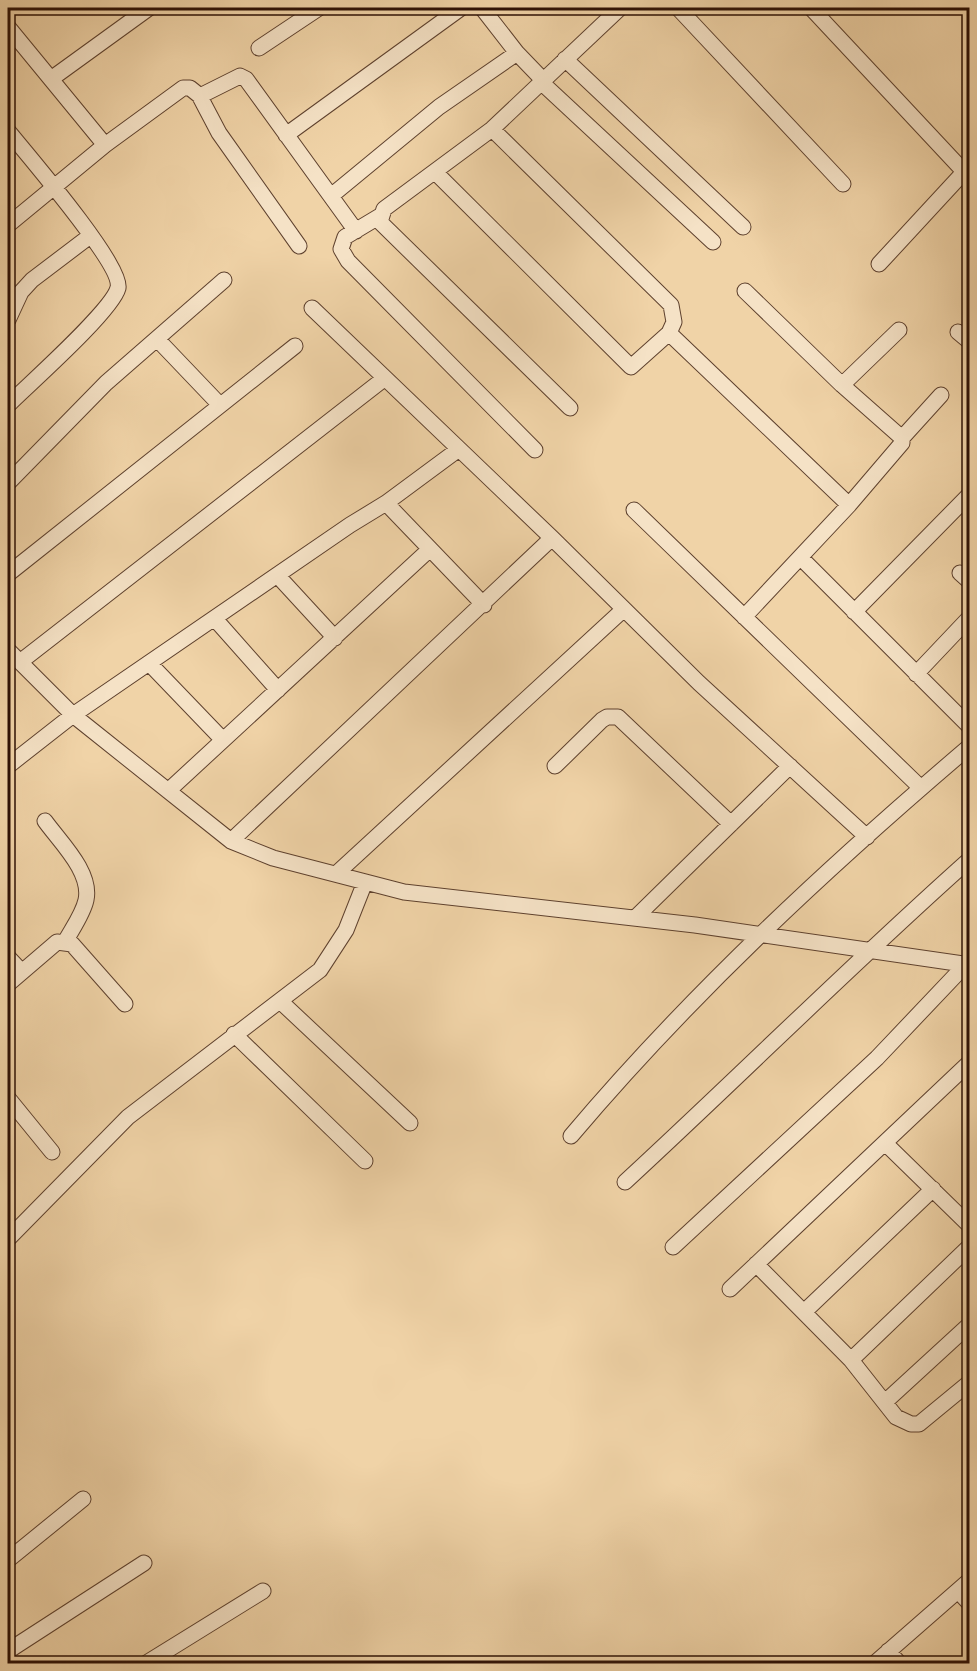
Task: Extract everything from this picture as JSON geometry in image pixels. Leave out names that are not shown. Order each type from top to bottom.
[{"type":"street","points":[[51,79],[149,8]]},
{"type":"street","points":[[259,48],[319,8]]},
{"type":"street","points":[[286,135],[461,8]]},
{"type":"street","points":[[482,8],[542,81],[713,242]]},
{"type":"street","points":[[535,450],[348,261],[341,249],[345,237],[380,216],[384,209],[436,173],[492,129],[620,8]]},
{"type":"street","points":[[678,8],[843,184]]},
{"type":"street","points":[[812,8],[967,175],[879,264]]},
{"type":"street","points":[[8,27],[105,145]]},
{"type":"street","points":[[331,196],[439,107],[517,53]]},
{"type":"street","points":[[565,60],[743,227]]},
{"type":"street","points":[[198,95],[230,79],[243,77],[356,231]]},
{"type":"street","points":[[8,225],[105,145],[183,88],[188,87],[198,95],[219,133],[299,246]]},
{"type":"street","points":[[436,173],[631,367],[669,333],[674,322],[671,305],[492,129]]},
{"type":"street","points":[[8,131],[90,236],[110,263],[118,279],[118,289],[85,330],[8,405]]},
{"type":"street","points":[[380,216],[380,222],[570,408]]},
{"type":"street","points":[[8,320],[21,292],[32,280],[90,236]]},
{"type":"street","points":[[8,483],[106,383],[224,280]]},
{"type":"street","points":[[745,291],[842,386],[902,438]]},
{"type":"street","points":[[312,308],[552,538],[699,683],[867,837]]},
{"type":"street","points":[[842,386],[899,330]]},
{"type":"street","points":[[669,333],[849,505]]},
{"type":"street","points":[[157,339],[220,405]]},
{"type":"street","points":[[8,574],[295,346]]},
{"type":"street","points":[[385,378],[12,656],[73,715],[231,841],[273,858],[404,892],[635,918],[968,963]]},
{"type":"street","points":[[744,617],[895,454],[902,443],[902,438],[941,395]]},
{"type":"street","points":[[8,766],[73,715],[386,503],[459,449]]},
{"type":"street","points":[[854,612],[969,494]]},
{"type":"street","points":[[386,503],[483,604]]},
{"type":"street","points":[[634,510],[921,788]]},
{"type":"street","points":[[231,841],[552,538]]},
{"type":"street","points":[[168,791],[430,549]]},
{"type":"street","points":[[801,558],[969,727]]},
{"type":"street","points":[[277,575],[335,638]]},
{"type":"street","points":[[336,874],[624,609]]},
{"type":"street","points":[[916,674],[969,617]]},
{"type":"street","points":[[215,619],[278,690]]},
{"type":"street","points":[[149,663],[223,740]]},
{"type":"street","points":[[555,766],[602,720],[607,717],[618,717],[731,824]]},
{"type":"street","points":[[571,1136],[623,1075],[762,934],[969,746]]},
{"type":"street","points":[[635,918],[790,766]]},
{"type":"street","points":[[45,820],[84,875],[88,888],[86,903],[65,942]]},
{"type":"street","points":[[625,1182],[716,1098],[869,948],[969,859]]},
{"type":"street","points":[[8,1239],[128,1117],[320,970],[333,954],[346,930],[365,882]]},
{"type":"street","points":[[8,984],[57,942],[65,942],[72,944],[125,1004]]},
{"type":"street","points":[[8,957],[22,972]]},
{"type":"street","points":[[674,1247],[877,1058],[968,963]]},
{"type":"street","points":[[280,1001],[410,1123]]},
{"type":"street","points":[[234,1034],[364,1161]]},
{"type":"street","points":[[730,1289],[886,1144],[969,1062]]},
{"type":"street","points":[[8,1098],[52,1152]]},
{"type":"street","points":[[886,1144],[969,1226]]},
{"type":"street","points":[[804,1312],[933,1189]]},
{"type":"street","points":[[851,1360],[969,1246]]},
{"type":"street","points":[[756,1264],[851,1360],[896,1417],[911,1424],[920,1424],[969,1382]]},
{"type":"street","points":[[885,1402],[969,1324]]},
{"type":"street","points":[[8,1560],[83,1499]]},
{"type":"street","points":[[8,1651],[144,1563]]},
{"type":"street","points":[[874,1664],[964,1585],[969,1604]]},
{"type":"street","points":[[146,1664],[263,1591]]},
{"type":"street","points":[[888,1651],[900,1664]]}]
